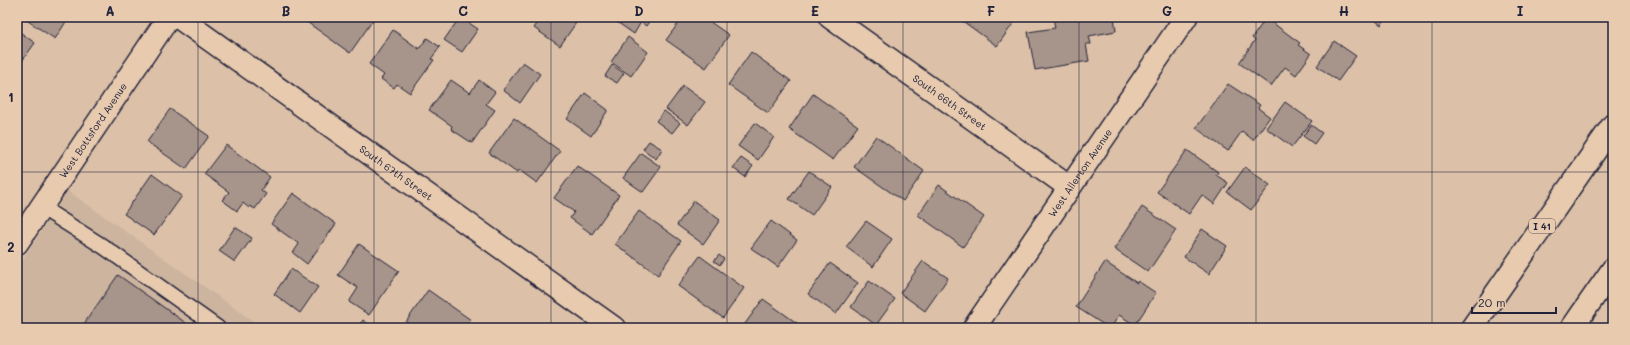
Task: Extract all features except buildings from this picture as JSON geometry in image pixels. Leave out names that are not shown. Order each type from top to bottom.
[{"type":"main road","name":"West Bottsford Avenue","points":[[17,243],[169,17]]},
{"type":"main road","name":"South 67th Street","points":[[178,17],[614,328]]},
{"type":"main road","name":"South 66th Street","points":[[830,17],[1069,186]]},
{"type":"main road","name":"West Allerton Avenue","points":[[974,328],[1069,186],[1186,17]]},
{"type":"main road","name":"I 41","points":[[1472,328],[1613,125]]},
{"type":"main road","points":[[1572,328],[1613,269]]},
{"type":"lane","points":[[41,207],[94,241],[218,328]]},
{"type":"shaded area","points":[[68,191],[263,328],[17,328],[17,268]]}]
